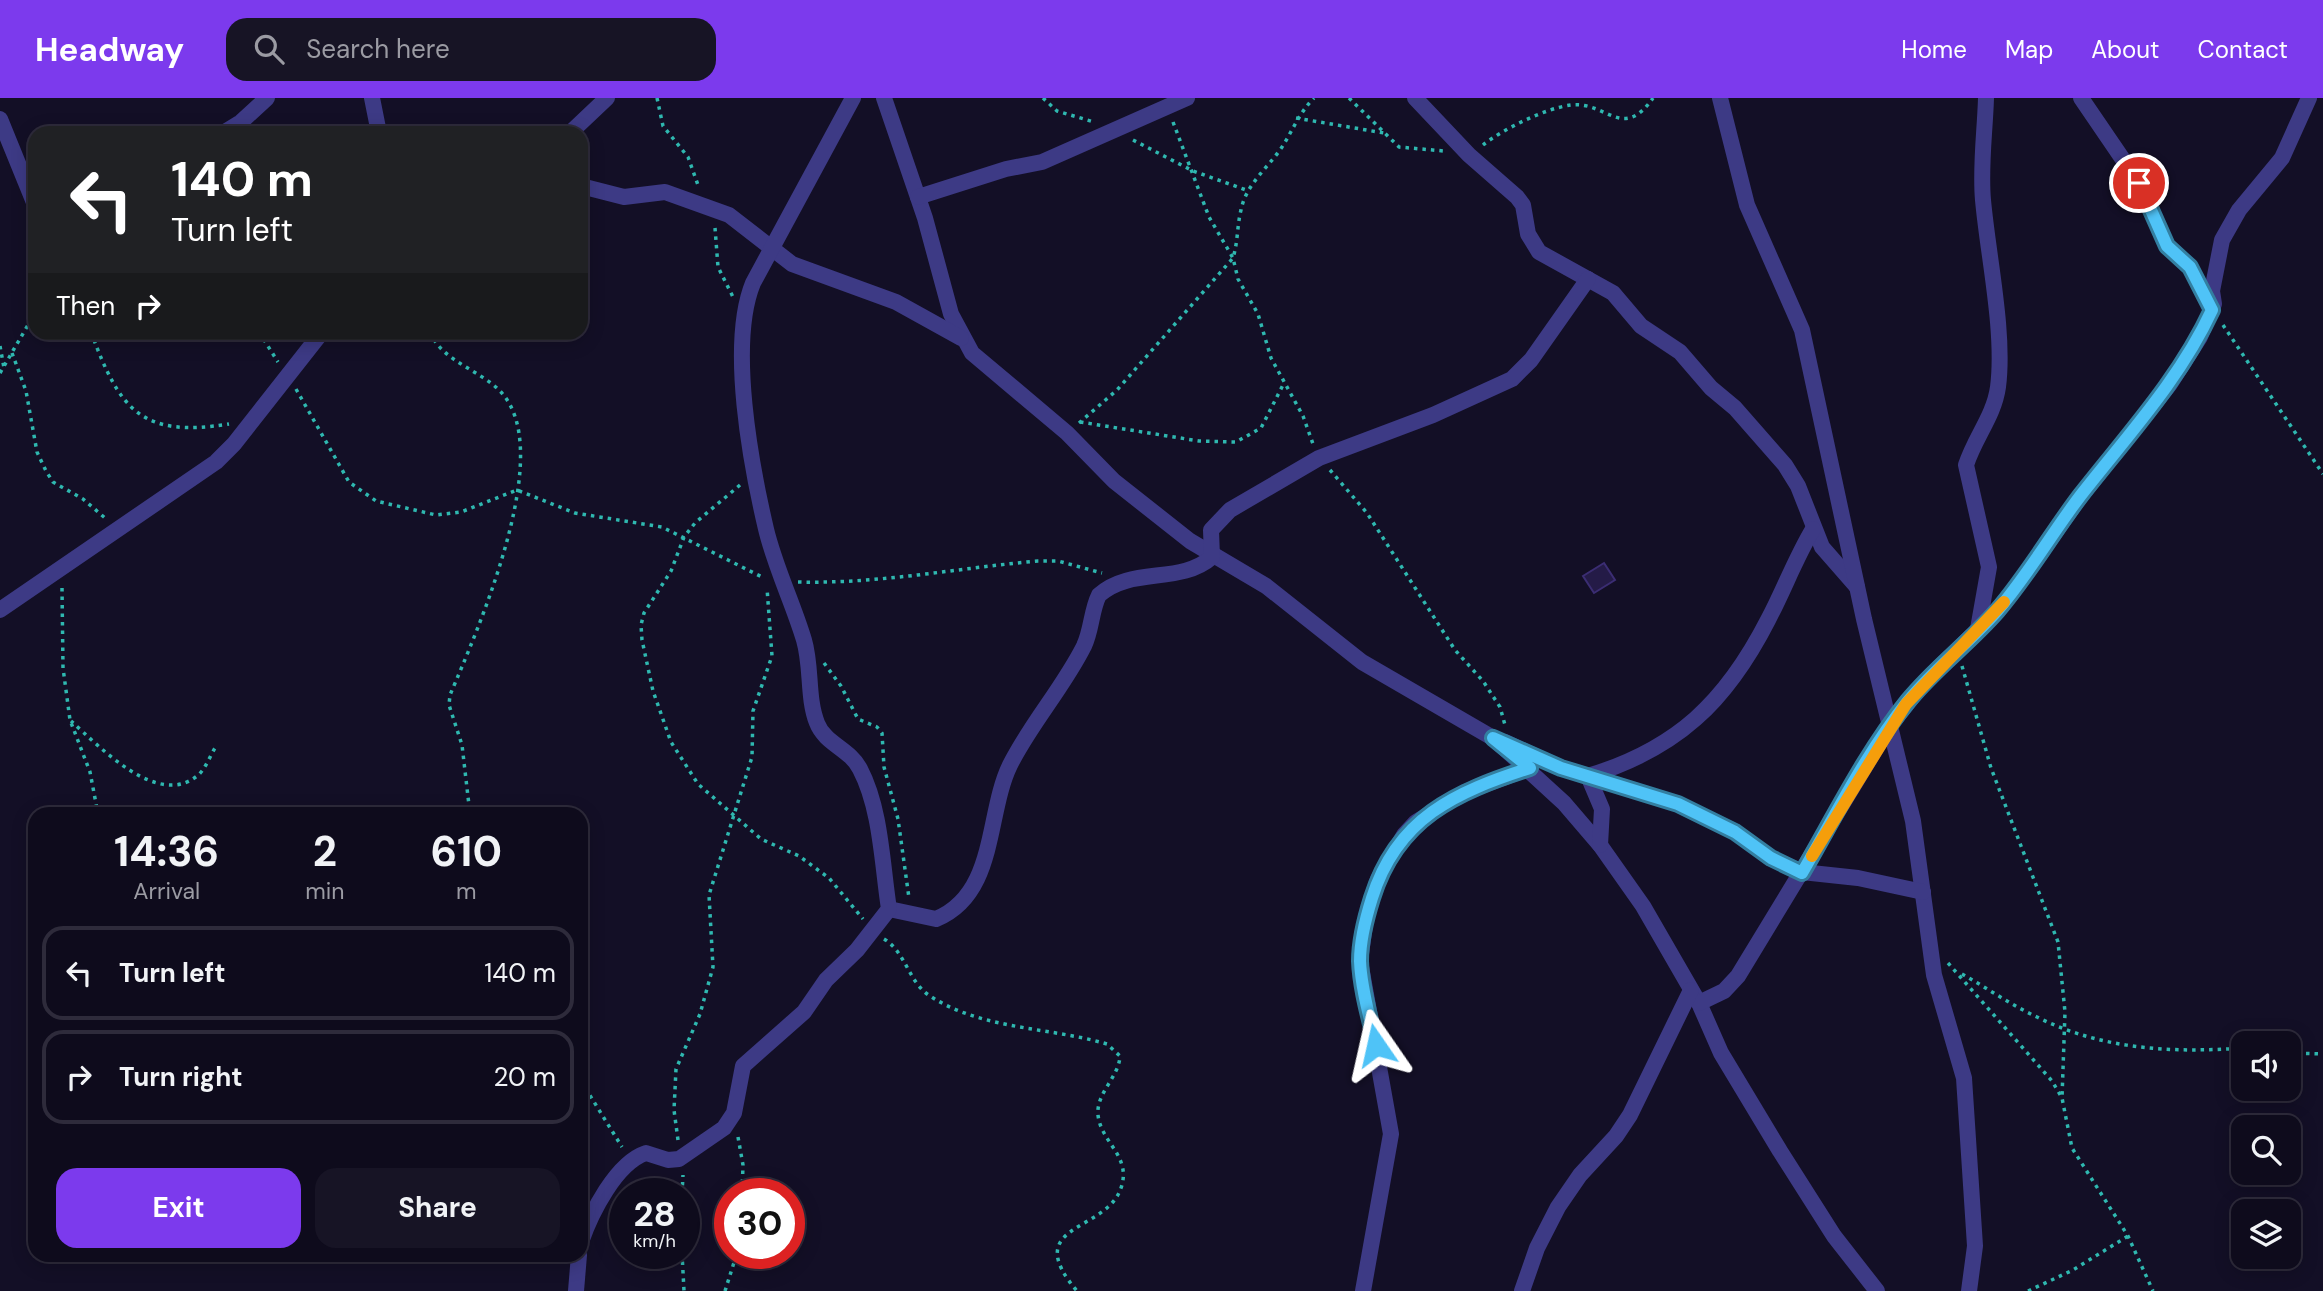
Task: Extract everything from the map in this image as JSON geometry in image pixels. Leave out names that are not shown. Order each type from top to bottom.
[{"type":"street","points":[[234,126],[267,98]]},
{"type":"street","points":[[372,98],[378,126]]},
{"type":"street","points":[[577,126],[607,98]]},
{"type":"street","points":[[588,1227],[610,1181],[631,1160],[646,1153],[668,1160],[683,1157],[724,1128],[734,1113],[743,1066],[804,1012],[826,980],[873,932],[889,909],[865,781],[850,756],[827,738],[817,724],[804,641],[766,530],[744,387],[743,314],[752,283],[853,98]]},
{"type":"street","points":[[884,98],[918,197],[951,314],[961,338],[986,367],[1067,433],[1114,481],[1212,557],[1266,586],[1362,662],[1493,738],[1530,768],[1600,845],[1643,906],[1695,997],[1721,1053],[1786,1161],[1834,1237],[1877,1291]]},
{"type":"street","points":[[918,197],[1006,169],[1042,162],[1187,98]]},
{"type":"street","points":[[1415,98],[1469,155],[1523,205],[1528,234],[1539,252],[1613,293],[1641,326],[1680,352],[1712,388],[1735,408],[1785,465],[1798,486],[1813,529],[1829,556],[1857,586]]},
{"type":"street","points":[[1720,98],[1747,205],[1802,330],[1857,586],[1913,821],[1929,950],[1964,1078],[1975,1246],[1969,1291]]},
{"type":"street","points":[[1978,629],[1989,567],[1966,465],[1971,449],[1994,410],[1998,384],[1995,311],[1982,195],[1986,98]]},
{"type":"street","points":[[2081,98],[2139,183],[2167,246],[2190,267],[2213,309]]},
{"type":"street","points":[[1522,1291],[1537,1248],[1558,1207],[1580,1175],[1616,1136],[1630,1115],[1695,997],[1724,991],[1738,975],[1891,724],[1927,678],[1978,629],[2021,581],[2080,497],[2170,384],[2200,337],[2213,309],[2212,291],[2222,240],[2239,210],[2282,158],[2309,98]]},
{"type":"street","points":[[0,119],[28,188]]},
{"type":"street","points":[[588,188],[624,197],[665,192],[712,209],[738,220],[792,264],[896,302],[961,338]]},
{"type":"street","points":[[1212,557],[1211,530],[1221,517],[1319,458],[1433,415],[1511,379],[1531,360],[1588,279]]},
{"type":"street","points":[[0,610],[216,462],[316,340]]},
{"type":"street","points":[[1588,776],[1622,766],[1645,754],[1704,713],[1723,694],[1759,637],[1786,577],[1813,529]]},
{"type":"street","points":[[889,909],[936,919],[956,907],[984,863],[1009,768],[1084,647],[1100,595],[1124,580],[1180,573],[1196,568],[1212,557]]},
{"type":"street","points":[[1493,738],[1561,768],[1678,804],[1735,832],[1771,858],[1802,873],[1858,878],[1923,892]]},
{"type":"street","points":[[1363,1291],[1391,1134],[1360,961],[1366,918],[1374,892],[1404,835],[1416,822],[1465,792],[1530,768]]},
{"type":"street","points":[[1588,776],[1602,809],[1600,845]]},
{"type":"street","points":[[576,1291],[578,1262]]},
{"type":"path","points":[[657,98],[663,126],[688,156],[700,190],[712,209],[718,267],[743,314]]},
{"type":"path","points":[[1043,98],[1056,111],[1113,131],[1193,171],[1249,191]]},
{"type":"path","points":[[1067,433],[1117,390],[1233,258],[1240,235],[1240,211],[1249,191],[1280,149],[1296,118],[1314,98]]},
{"type":"path","points":[[1349,98],[1399,147],[1469,155],[1521,122],[1571,105],[1629,119],[1638,115],[1653,98]]},
{"type":"path","points":[[1167,109],[1209,218],[1233,258],[1238,279],[1258,314],[1264,342],[1303,416],[1319,458],[1367,513],[1455,650],[1500,706],[1509,744]]},
{"type":"path","points":[[1296,118],[1386,134]]},
{"type":"path","points":[[2213,309],[2323,474]]},
{"type":"path","points":[[0,373],[28,325]]},
{"type":"path","points":[[94,340],[114,388],[127,406],[139,415],[166,425],[192,430],[232,424],[257,415]]},
{"type":"path","points":[[264,340],[349,482],[376,501],[436,515],[461,512],[517,490],[575,513],[645,522],[684,537],[765,579]]},
{"type":"path","points":[[434,340],[438,347],[487,380],[510,403],[520,445],[517,490],[505,554],[487,608],[450,695],[449,705],[462,744],[469,807]]},
{"type":"path","points":[[0,346],[4,368]]},
{"type":"path","points":[[12,353],[26,391],[37,452],[46,471],[53,482],[83,499],[118,529]]},
{"type":"path","points":[[1080,422],[1199,441],[1236,442],[1261,428],[1284,383]]},
{"type":"path","points":[[756,473],[710,510],[684,537],[670,571],[644,613],[641,625],[642,640],[659,709],[671,742],[698,784],[761,839],[799,856],[829,878],[873,932],[891,943],[913,981],[933,998],[992,1021],[1107,1044],[1120,1056],[1120,1066],[1102,1098],[1098,1116],[1122,1161],[1122,1187],[1110,1206],[1070,1229],[1060,1241],[1058,1256],[1064,1275],[1077,1291]]},
{"type":"path","points":[[782,582],[845,583],[896,579],[1038,561],[1076,564],[1124,580]]},
{"type":"path","points":[[61,568],[63,668],[70,720],[90,772],[97,807]]},
{"type":"path","points":[[683,1157],[674,1110],[676,1069],[701,1014],[711,982],[709,895],[754,746],[753,711],[772,656],[771,617],[765,570]]},
{"type":"path","points":[[1956,648],[1991,768],[2058,942],[2065,1030],[2062,1098],[2072,1148],[2128,1236],[2153,1291]]},
{"type":"path","points":[[70,720],[118,762],[149,781],[175,787],[198,775],[215,748]]},
{"type":"path","points":[[1929,950],[1960,973],[2035,1017],[2094,1040],[2165,1051],[2231,1048]]},
{"type":"path","points":[[1960,973],[1999,1023],[2052,1081],[2062,1098]]},
{"type":"path","points":[[2301,1053],[2323,1054]]},
{"type":"path","points":[[588,1092],[631,1160]]},
{"type":"path","points":[[734,1113],[743,1165],[743,1178]]},
{"type":"path","points":[[2028,1291],[2073,1270],[2128,1236]]},
{"type":"path","points":[[683,1269],[684,1291]]},
{"type":"path","points":[[725,1291],[732,1269]]},
{"type":"building","points":[[1604,563],[1615,580],[1594,593],[1583,576]]},
{"type":"slow traffic","points":[[1812,856],[1891,724],[1906,704],[1927,678],[2004,602]]},
{"type":"route","points":[[1376,1045],[1360,961],[1366,918],[1378,879],[1404,835],[1416,822],[1465,792],[1530,768],[1493,738],[1561,768],[1678,804],[1735,832],[1771,858],[1802,873],[1891,724],[1927,678],[1995,613],[2021,581],[2080,497],[2170,384],[2200,337],[2212,310],[2190,267],[2167,246],[2139,183]]}]
